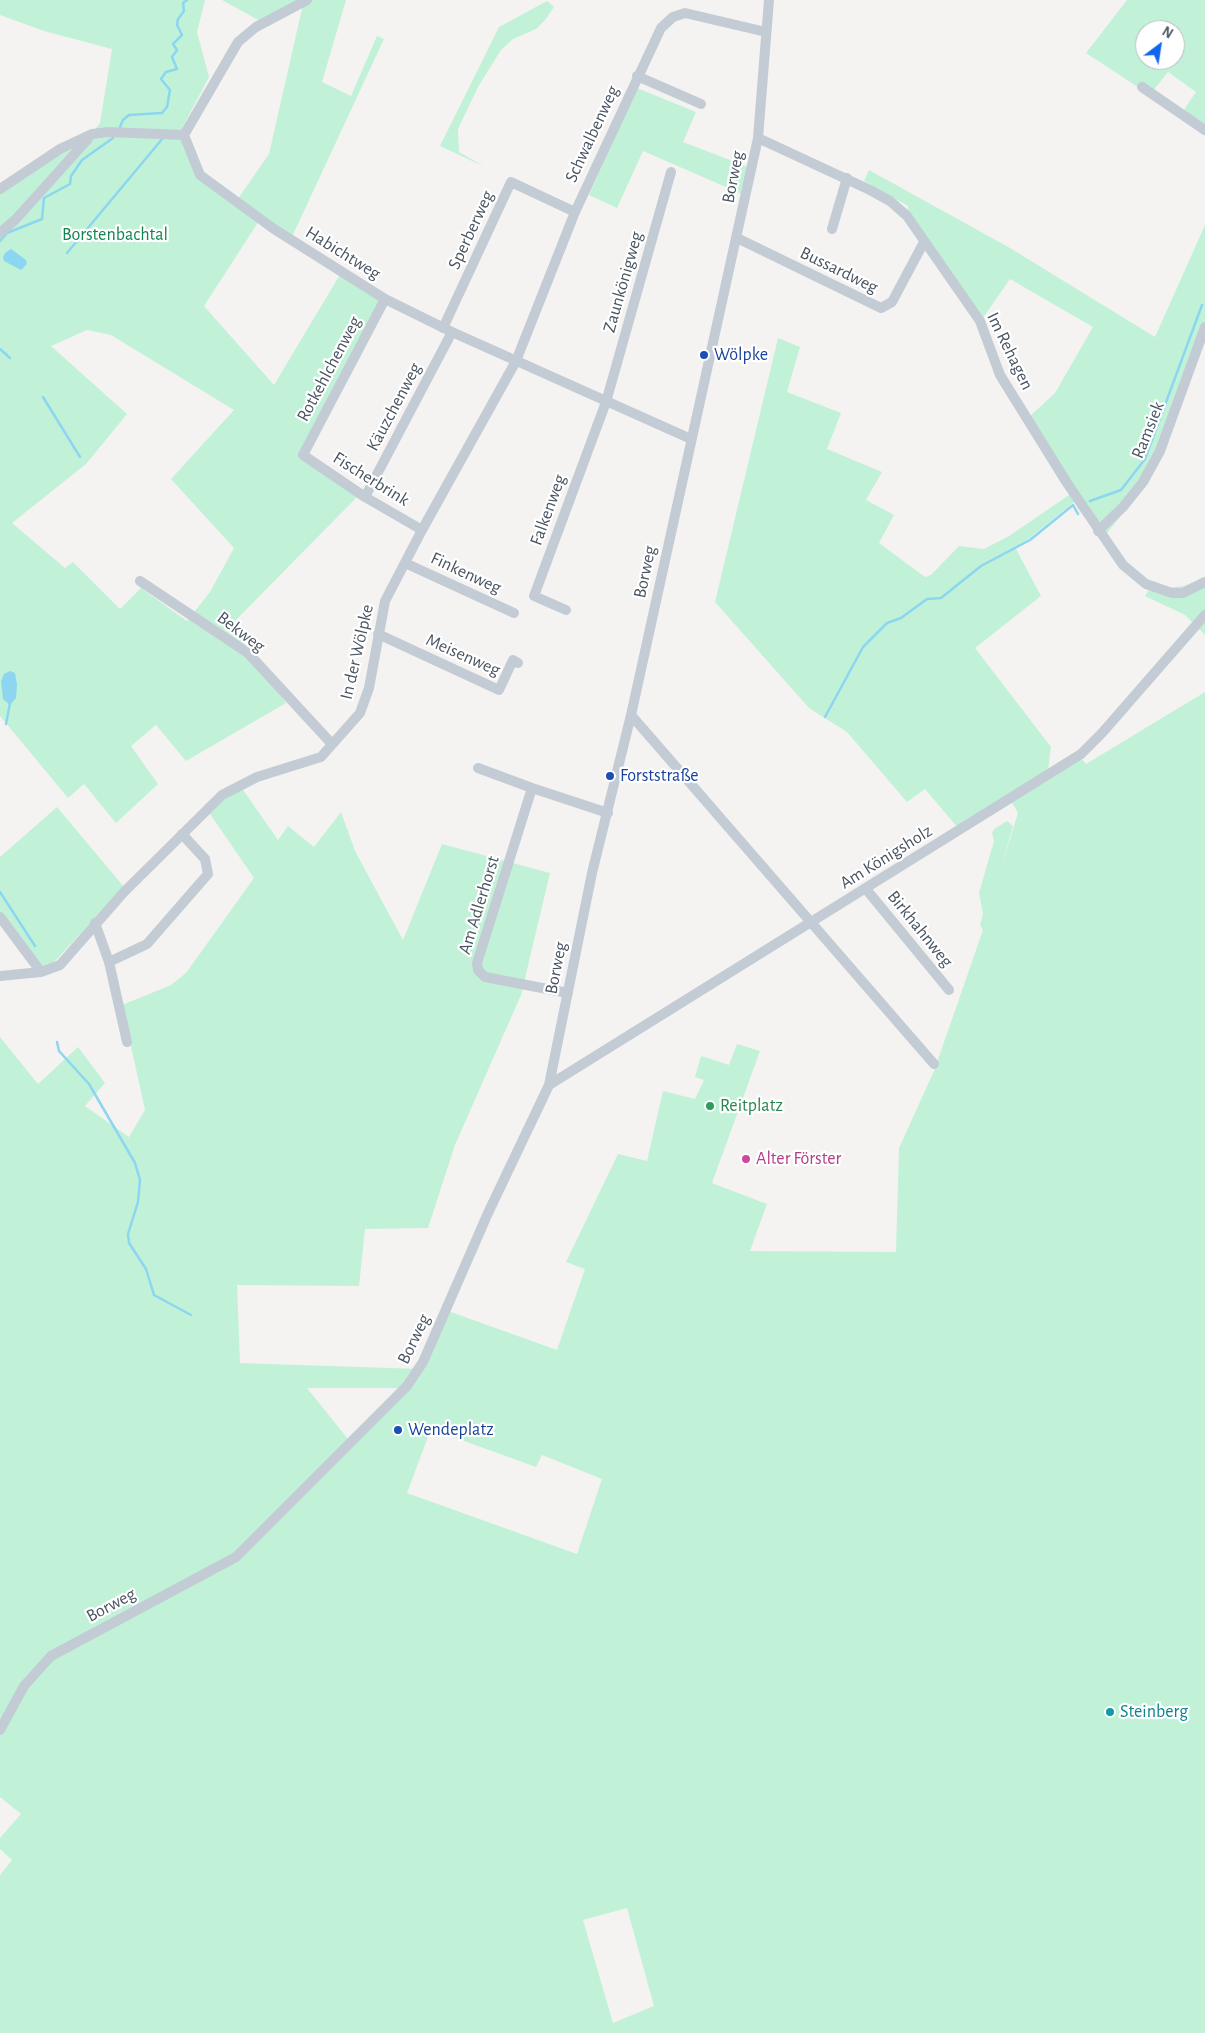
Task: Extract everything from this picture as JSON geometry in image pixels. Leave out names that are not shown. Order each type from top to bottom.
[{"type":"street","points":[[0,189],[60,149],[92,134],[108,132],[184,135],[238,42],[256,27],[307,0]]},
{"type":"street","name":"Borweg","points":[[0,1730],[24,1686],[51,1656],[236,1557],[407,1386],[423,1362],[488,1213],[550,1085],[592,873],[631,715],[691,439],[738,238],[758,138],[769,0]]},
{"type":"street","name":"Schwalbenweg","points":[[516,361],[575,212],[661,28],[673,17],[685,13],[766,32]]},
{"type":"street","points":[[637,76],[701,104]]},
{"type":"street","points":[[1142,87],[1205,130]]},
{"type":"street","points":[[0,233],[16,219],[92,134]]},
{"type":"street","name":"Habichtweg","points":[[184,135],[200,175],[274,229],[385,299],[516,361]]},
{"type":"street","name":"Im Rehagen","points":[[758,138],[847,178],[890,202],[906,216],[980,321],[1000,375],[1098,531],[1123,564],[1152,588],[1172,593],[1183,593],[1205,582]]},
{"type":"street","name":"Zaunkönigweg","points":[[606,402],[671,172]]},
{"type":"street","points":[[832,228],[847,178]]},
{"type":"street","name":"Sperberweg","points":[[447,330],[511,182],[575,212]]},
{"type":"street","name":"Bussardweg","points":[[738,238],[881,308],[892,302],[924,242]]},
{"type":"street","name":"Rotkehlchenweg","points":[[303,455],[385,299]]},
{"type":"street","name":"Ramsiek","points":[[1098,531],[1123,507],[1143,482],[1160,451],[1205,327]]},
{"type":"street","name":"Käuzchenweg","points":[[365,496],[447,330]]},
{"type":"street","points":[[516,361],[691,439]]},
{"type":"street","name":"In der Wölpke","points":[[0,976],[41,972],[60,965],[94,923],[208,807],[237,786],[257,777],[321,757],[331,743],[360,712],[370,688],[378,634],[386,601],[422,530],[516,361]]},
{"type":"street","name":"Falkenweg","points":[[566,610],[534,596],[606,402]]},
{"type":"street","name":"Fischerbrink","points":[[303,455],[365,496],[422,530]]},
{"type":"street","name":"Finkenweg","points":[[405,563],[514,613]]},
{"type":"street","name":"Bekweg","points":[[140,581],[248,653],[331,743]]},
{"type":"street","name":"Am Königsholz","points":[[550,1085],[1081,754],[1205,615]]},
{"type":"street","name":"Meisenweg","points":[[378,634],[499,690],[513,660],[518,663]]},
{"type":"street","points":[[631,715],[934,1064]]},
{"type":"street","points":[[478,768],[608,813]]},
{"type":"street","name":"Am Adlerhorst","points":[[532,788],[477,963],[478,970],[485,977],[568,993]]},
{"type":"street","points":[[109,962],[147,944],[208,874],[205,859],[182,834]]},
{"type":"street","name":"Birkhahnweg","points":[[866,889],[949,990]]},
{"type":"street","points":[[0,917],[41,972]]},
{"type":"street","points":[[94,923],[109,962],[127,1042]]},
{"type":"green space","name":"Borstenbachtal","points":[[0,0],[205,0],[197,32],[209,77],[180,132],[196,177],[235,203],[269,154],[304,0],[346,0],[322,82],[351,96],[377,36],[384,39],[290,241],[259,221],[204,306],[274,385],[341,273],[380,299],[300,454],[359,495],[231,625],[286,703],[186,761],[156,725],[131,746],[158,784],[116,823],[84,784],[68,798],[0,716],[0,194],[59,153],[89,137],[100,123],[112,49],[44,31],[0,15]],"holes":[[[87,330],[111,335],[234,410],[171,479],[234,548],[210,592],[187,621],[141,588],[120,609],[73,562],[65,568],[12,523],[86,464],[127,414],[51,346]]]},
{"type":"green space","points":[[222,0],[304,0],[262,22]]},
{"type":"green space","points":[[1127,0],[1205,0],[1205,131],[1086,53]],"holes":[[[1168,72],[1196,92],[1183,111],[1153,91]]]},
{"type":"green space","points":[[547,1],[554,7],[545,20],[536,29],[513,39],[501,50],[478,87],[458,129],[459,152],[485,167],[440,146],[499,27]]},
{"type":"green space","points":[[637,88],[696,112],[683,142],[748,167],[742,194],[643,151],[617,208],[589,195]]},
{"type":"green space","points":[[869,170],[1010,248],[1155,337],[1205,225],[1205,320],[1146,483],[1104,537],[1079,498],[1016,549],[1041,596],[975,648],[1051,747],[1048,770],[1076,752],[1086,764],[1205,692],[1205,2033],[0,2033],[0,1875],[12,1860],[0,1849],[0,1838],[21,1814],[0,1797],[0,1037],[38,1084],[78,1047],[105,1083],[85,1106],[129,1137],[145,1110],[122,1005],[171,985],[186,973],[254,878],[208,811],[241,787],[278,840],[288,826],[314,847],[341,812],[355,851],[403,940],[442,844],[550,873],[521,995],[455,1145],[428,1228],[365,1229],[359,1286],[237,1285],[240,1363],[421,1369],[448,1311],[557,1350],[585,1269],[566,1262],[618,1154],[647,1161],[663,1091],[695,1099],[704,1080],[695,1077],[701,1056],[729,1065],[737,1044],[760,1051],[712,1183],[767,1204],[750,1251],[896,1252],[899,1148],[934,1071],[983,930],[980,925],[983,914],[979,893],[994,841],[992,833],[994,829],[1007,821],[1013,826],[1001,868],[1018,813],[1008,796],[958,828],[925,789],[907,802],[847,732],[809,708],[715,602],[778,338],[800,347],[787,392],[841,413],[827,449],[882,472],[866,500],[894,515],[879,543],[925,577],[931,575],[959,546],[984,549],[1009,536],[1075,491],[1029,417],[1055,393],[1093,327],[1010,279],[978,325],[908,214],[908,206],[864,181]],"holes":[[[307,1388],[399,1388],[348,1439]],[[431,1429],[536,1467],[542,1455],[602,1479],[577,1554],[407,1493]],[[627,1908],[654,2006],[613,2023],[583,1920]]]},
{"type":"green space","points":[[1205,577],[1205,635],[1185,615],[1145,596],[1152,585],[1165,588],[1184,586]]},
{"type":"green space","points":[[57,807],[124,887],[41,976],[0,923],[0,857]]},
{"type":"water","points":[[11,249],[26,260],[27,264],[21,270],[4,261],[5,253]]},
{"type":"water","points":[[10,671],[15,673],[17,685],[16,698],[10,705],[3,699],[1,681],[4,674]]},
{"type":"waterway","points":[[120,127],[123,120],[129,115],[162,113],[167,107],[170,90],[161,79],[166,72],[177,69],[172,57],[177,50],[173,44],[182,35],[177,25],[178,19],[184,11],[183,3],[187,0]]},
{"type":"waterway","points":[[7,233],[42,219],[44,198],[70,184],[71,176],[82,160],[113,138]]},
{"type":"waterway","points":[[67,253],[163,138]]},
{"type":"waterway","points":[[0,241],[7,233]]},
{"type":"waterway","points":[[1090,501],[1121,490],[1145,459],[1202,305]]},
{"type":"waterway","points":[[0,349],[10,358]]},
{"type":"waterway","points":[[43,397],[80,457]]},
{"type":"waterway","points":[[825,717],[863,647],[887,623],[901,618],[927,599],[941,598],[981,566],[1030,540],[1073,505],[1078,514]]},
{"type":"waterway","points":[[6,724],[10,703]]},
{"type":"waterway","points":[[0,892],[35,946]]},
{"type":"waterway","points":[[57,1042],[59,1051],[89,1084],[135,1163],[140,1180],[138,1202],[128,1234],[129,1243],[146,1269],[154,1295],[191,1315]]},
{"type":"place","name":"Wölpke","points":[[704,355]]},
{"type":"place","name":"Forststraße","points":[[610,776]]},
{"type":"place","name":"Reitplatz","points":[[710,1106]]},
{"type":"place","name":"Alter Förster","points":[[746,1159]]},
{"type":"place","name":"Wendeplatz","points":[[398,1430]]},
{"type":"place","name":"Steinberg","points":[[1110,1712]]}]
